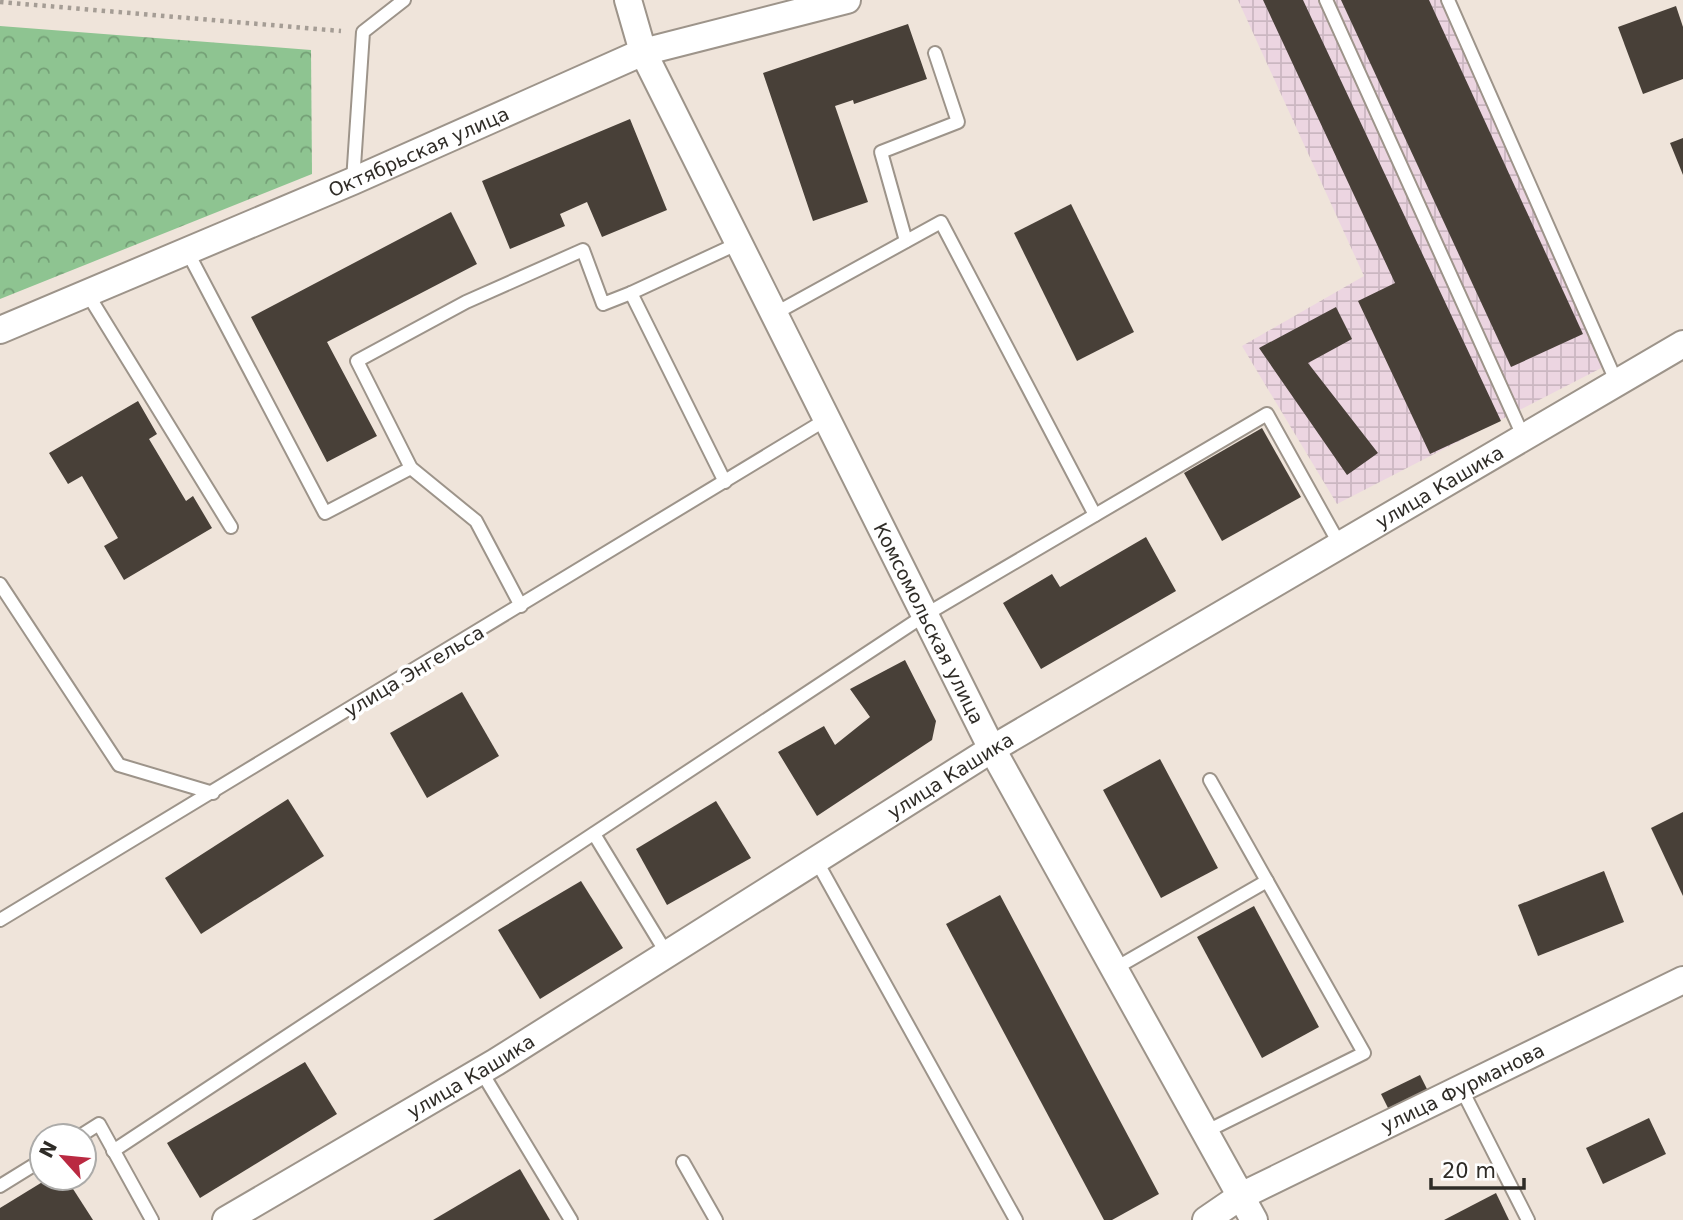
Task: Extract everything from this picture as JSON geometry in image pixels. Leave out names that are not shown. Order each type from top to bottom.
[{"type":"street","name":"Комсомольская улица","points":[[628,0],[643,52],[992,749],[1254,1220]]},
{"type":"street","name":"Октябрьская улица","points":[[0,330],[353,181],[643,52],[847,0]]},
{"type":"street","name":"улица Кашика","points":[[226,1220],[481,1071],[992,749],[1683,344]]},
{"type":"street","name":"улица Фурманова","points":[[1206,1220],[1241,1196],[1683,979]]},
{"type":"lane","points":[[353,181],[363,32],[404,0]]},
{"type":"lane","points":[[1326,0],[1524,438]]},
{"type":"lane","points":[[1448,0],[1617,383]]},
{"type":"lane","points":[[906,241],[881,152],[958,122],[935,53]]},
{"type":"lane","points":[[774,314],[941,222],[1095,515]]},
{"type":"lane","points":[[521,606],[476,521],[411,468],[358,361],[466,302],[583,250],[603,304],[739,243]]},
{"type":"lane","points":[[187,251],[325,513],[411,468]]},
{"type":"lane","points":[[88,293],[231,527]]},
{"type":"lane","points":[[631,293],[725,482]]},
{"type":"lane","points":[[113,1151],[925,615],[1267,414],[1340,545]]},
{"type":"lane","name":"улица Энгельса","points":[[0,920],[827,419]]},
{"type":"lane","points":[[0,584],[120,765],[213,793]]},
{"type":"lane","points":[[1205,1132],[1364,1053],[1210,780]]},
{"type":"lane","points":[[594,834],[667,954]]},
{"type":"lane","points":[[816,860],[1016,1220]]},
{"type":"lane","points":[[1114,969],[1267,881]]},
{"type":"lane","points":[[481,1071],[571,1220]]},
{"type":"lane","points":[[1461,1088],[1528,1220]]},
{"type":"lane","points":[[98,1125],[152,1220]]},
{"type":"lane","points":[[683,1162],[716,1220]]},
{"type":"lane","points":[[0,1186],[28,1169]]},
{"type":"path","points":[[0,2],[363,32]]},
{"type":"shaded area","points":[[1238,0],[1442,0],[1609,364],[1337,504],[1242,346],[1364,276]]},
{"type":"green space","points":[[0,26],[311,50],[312,174],[0,299]]},
{"type":"building","points":[[1263,0],[1303,0],[1501,421],[1430,454],[1358,301],[1395,283]]},
{"type":"building","points":[[1341,0],[1429,0],[1583,334],[1511,367]]},
{"type":"building","points":[[1676,6],[1683,27],[1683,79],[1643,94],[1618,27]]},
{"type":"building","points":[[908,24],[927,79],[854,104],[853,100],[835,106],[868,202],[813,221],[763,73]]},
{"type":"building","points":[[630,119],[667,210],[602,237],[587,202],[560,214],[565,226],[510,249],[482,181]]},
{"type":"building","points":[[1683,138],[1683,175],[1670,143]]},
{"type":"building","points":[[1071,204],[1134,332],[1077,361],[1014,233]]},
{"type":"building","points":[[451,212],[477,264],[327,342],[377,436],[327,462],[251,317]]},
{"type":"building","points":[[1336,307],[1352,339],[1308,363],[1378,453],[1347,475],[1259,348]]},
{"type":"building","points":[[138,401],[157,434],[149,439],[186,501],[193,496],[212,528],[124,580],[104,546],[118,538],[82,476],[68,484],[49,453]]},
{"type":"building","points":[[1262,428],[1301,497],[1222,541],[1184,473]]},
{"type":"building","points":[[1146,537],[1176,591],[1041,669],[1003,603],[1052,574],[1060,587]]},
{"type":"building","points":[[905,660],[936,721],[932,740],[817,816],[778,752],[824,726],[835,745],[870,717],[850,689]]},
{"type":"building","points":[[462,692],[499,756],[427,798],[390,733]]},
{"type":"building","points":[[1160,759],[1218,868],[1161,898],[1103,790]]},
{"type":"building","points":[[288,799],[324,856],[201,934],[165,878]]},
{"type":"building","points":[[716,801],[751,858],[667,905],[636,849]]},
{"type":"building","points":[[1683,812],[1683,896],[1651,828]]},
{"type":"building","points":[[1604,871],[1624,922],[1538,956],[1518,905]]},
{"type":"building","points":[[581,881],[623,948],[540,999],[498,930]]},
{"type":"building","points":[[1000,895],[1159,1194],[1112,1220],[1104,1220],[946,924]]},
{"type":"building","points":[[1254,906],[1319,1027],[1262,1058],[1197,937]]},
{"type":"building","points":[[305,1062],[337,1114],[200,1198],[167,1143]]},
{"type":"building","points":[[1420,1075],[1430,1095],[1391,1114],[1381,1094]]},
{"type":"building","points":[[1649,1118],[1666,1154],[1603,1184],[1586,1148]]},
{"type":"building","points":[[520,1169],[550,1220],[433,1220]]},
{"type":"building","points":[[28,1191],[75,1192],[93,1220],[0,1220],[0,1208]]},
{"type":"building","points":[[1496,1193],[1509,1220],[1444,1220]]}]
